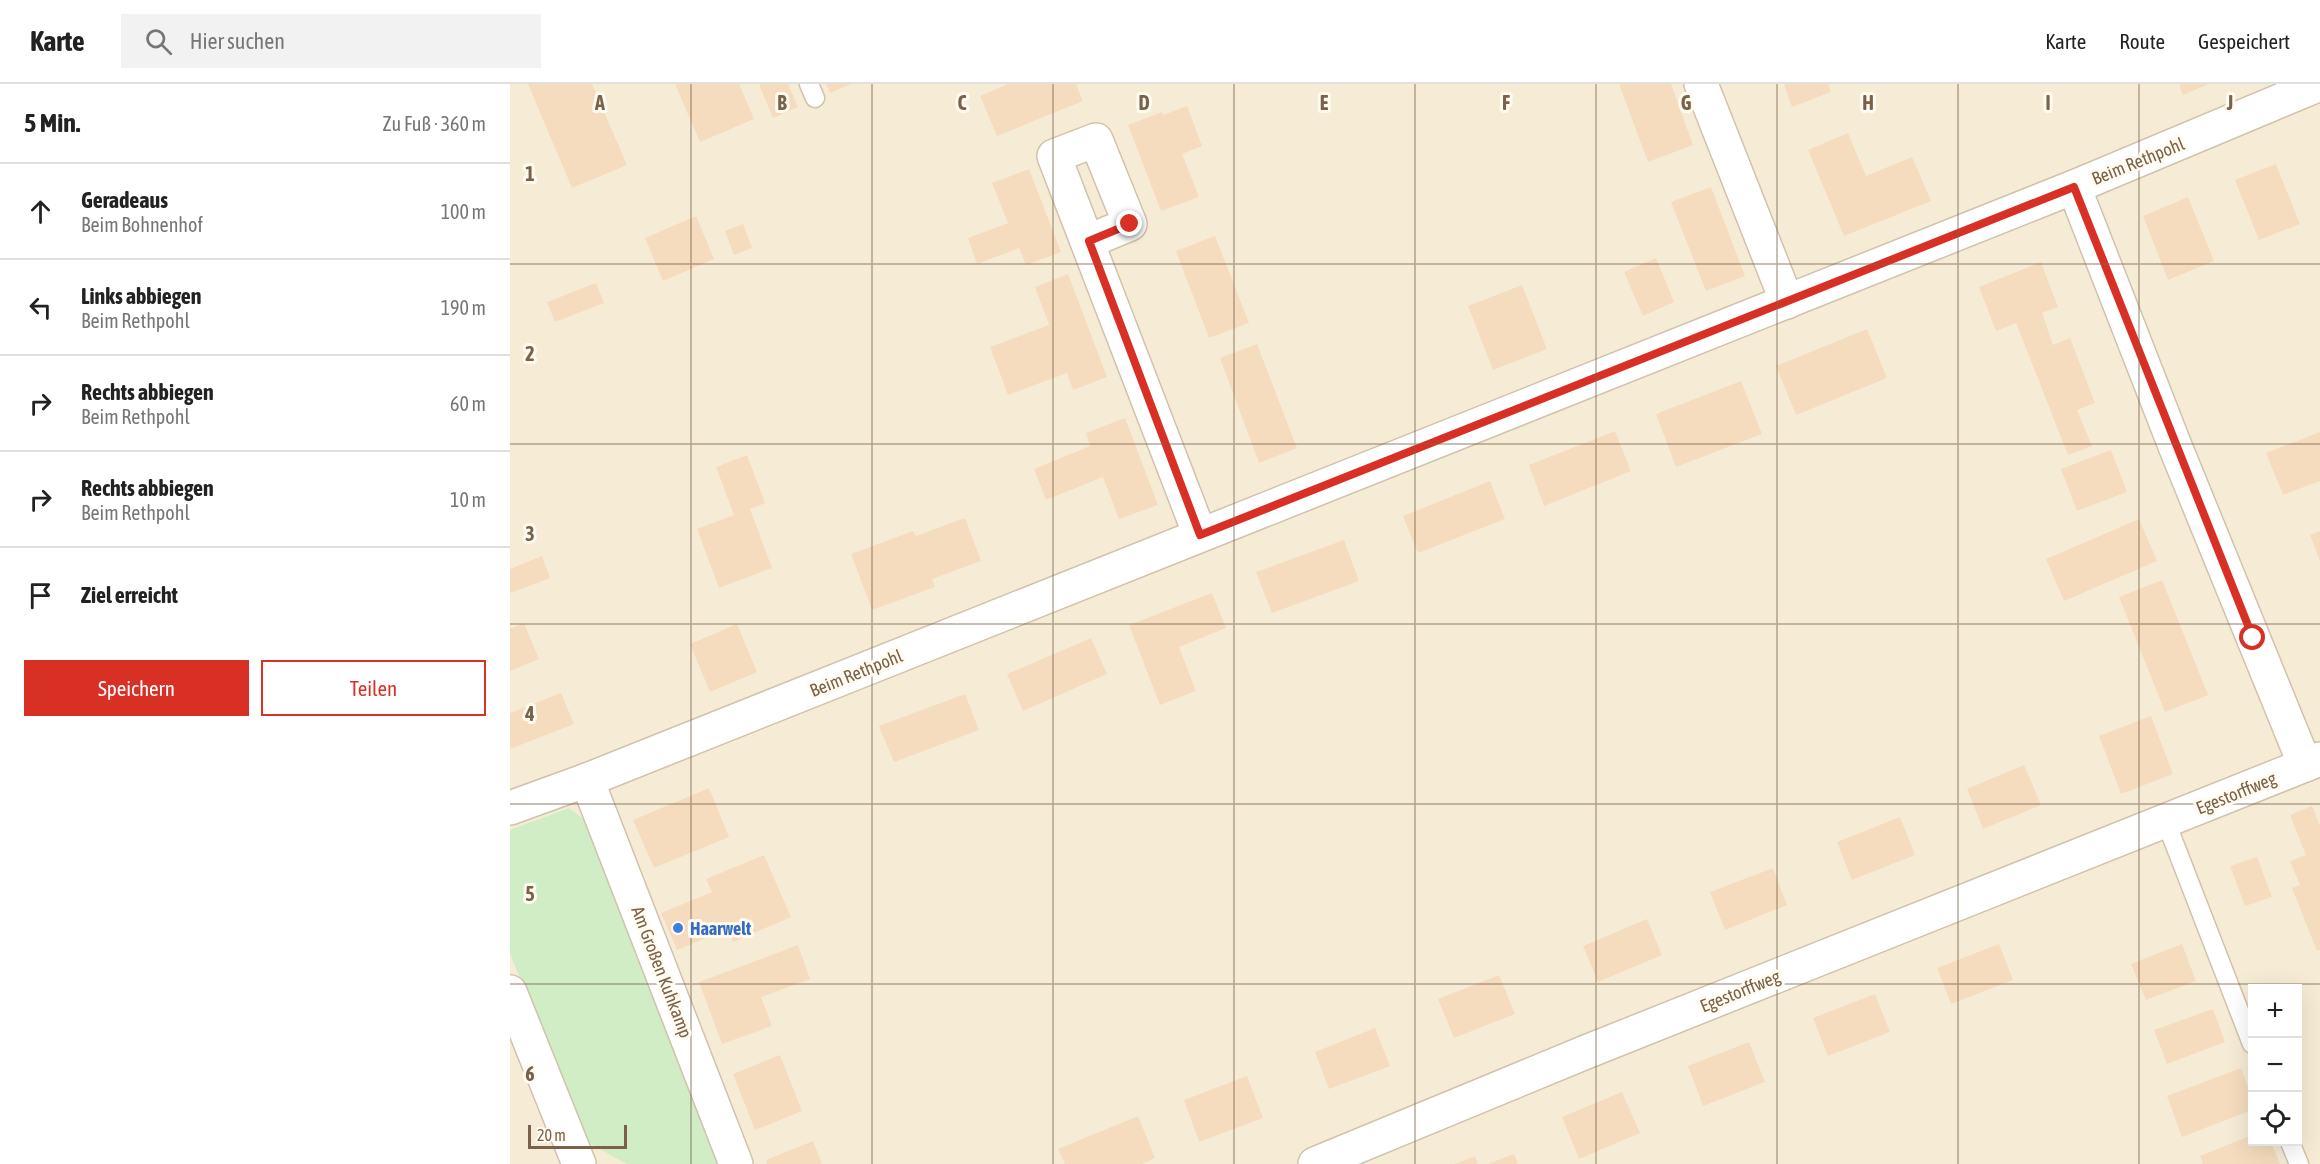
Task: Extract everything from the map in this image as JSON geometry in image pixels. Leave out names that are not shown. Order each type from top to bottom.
[{"type":"street","points":[[1701,84],[1787,302]]},
{"type":"street","name":"Beim Rethpohl","points":[[510,808],[587,780],[1787,302],[2074,187],[2320,84]]},
{"type":"street","points":[[2074,187],[2175,446],[2313,762]]},
{"type":"street","points":[[1089,241],[1200,535]]},
{"type":"street","name":"Egestorffweg","points":[[1316,1164],[1586,1052],[2313,762]]},
{"type":"street","name":"Am Großen Kuhkamp","points":[[587,780],[736,1164]]},
{"type":"street","points":[[510,992],[582,1160]]},
{"type":"lane","points":[[2166,822],[2251,1038]]},
{"type":"lane","points":[[2292,1146],[2299,1164]]},
{"type":"shaded area","points":[[510,84],[2320,84],[2320,1164],[510,1164]]},
{"type":"green space","points":[[569,808],[586,821],[721,1164],[627,1164],[589,1143],[510,954],[510,830]]},
{"type":"building","points":[[528,84],[592,84],[627,165],[572,188]]},
{"type":"building","points":[[675,84],[739,84],[754,119],[700,142]]},
{"type":"building","points":[[759,84],[788,84],[798,107],[773,118]]},
{"type":"building","points":[[826,84],[851,84],[830,93]]},
{"type":"building","points":[[1008,84],[1076,84],[1083,101],[997,136],[980,96]]},
{"type":"building","points":[[1619,84],[1671,84],[1693,145],[1648,162]]},
{"type":"building","points":[[1784,84],[1828,84],[1831,92],[1792,107]]},
{"type":"building","points":[[2179,84],[2209,84],[2183,95]]},
{"type":"building","points":[[1187,106],[1202,146],[1182,154],[1199,197],[1161,211],[1128,125],[1162,112],[1163,115]]},
{"type":"building","points":[[1848,133],[1866,176],[1912,157],[1931,201],[1844,236],[1808,150]]},
{"type":"building","points":[[2276,164],[2300,224],[2259,240],[2235,180]]},
{"type":"building","points":[[1029,169],[1061,252],[1026,265],[1019,248],[977,264],[968,238],[1008,223],[992,183]]},
{"type":"building","points":[[1711,187],[1745,276],[1706,291],[1671,202]]},
{"type":"building","points":[[2188,197],[2214,261],[2168,280],[2143,216]]},
{"type":"building","points":[[696,216],[714,259],[663,281],[645,238]]},
{"type":"building","points":[[743,224],[752,248],[734,255],[725,231]]},
{"type":"building","points":[[1215,236],[1249,323],[1209,338],[1176,251]]},
{"type":"building","points":[[1656,258],[1674,302],[1643,316],[1624,272]]},
{"type":"building","points":[[2041,262],[2058,307],[2042,313],[2053,345],[2070,338],[2095,403],[2077,410],[2092,446],[2068,455],[2016,323],[1996,331],[1979,287]]},
{"type":"building","points":[[1068,274],[1107,377],[1073,390],[1067,373],[1008,395],[990,347],[1049,325],[1035,287]]},
{"type":"building","points":[[596,283],[604,303],[555,322],[547,302]]},
{"type":"building","points":[[1522,285],[1547,349],[1493,370],[1468,306]]},
{"type":"building","points":[[1867,329],[1887,378],[1796,415],[1776,366]]},
{"type":"building","points":[[1257,344],[1297,448],[1259,463],[1220,358]]},
{"type":"building","points":[[1741,381],[1762,434],[1676,467],[1656,414]]},
{"type":"building","points":[[1125,418],[1158,505],[1119,519],[1103,477],[1046,500],[1034,469],[1090,446],[1086,433]]},
{"type":"building","points":[[1615,431],[1631,471],[1544,506],[1529,465]]},
{"type":"building","points":[[2320,432],[2320,481],[2283,495],[2266,453]]},
{"type":"building","points":[[2111,450],[2127,492],[2077,511],[2061,469]]},
{"type":"building","points":[[747,455],[765,503],[750,509],[772,568],[719,588],[697,529],[734,515],[716,467]]},
{"type":"building","points":[[1490,481],[1505,519],[1418,553],[1403,516]]},
{"type":"building","points":[[965,518],[981,561],[932,579],[935,587],[872,610],[851,554],[913,531],[916,536]]},
{"type":"building","points":[[2139,519],[2157,561],[2064,601],[2046,559]]},
{"type":"building","points":[[2320,531],[2320,561],[2310,535]]},
{"type":"building","points":[[1344,540],[1359,581],[1272,613],[1256,572]]},
{"type":"building","points":[[542,556],[550,578],[510,593],[510,569]]},
{"type":"building","points":[[2162,580],[2208,695],[2165,712],[2119,597]]},
{"type":"building","points":[[1212,593],[1226,628],[1179,647],[1196,691],[1160,705],[1129,625]]},
{"type":"building","points":[[524,623],[539,659],[510,671],[510,629]]},
{"type":"building","points":[[737,624],[757,672],[710,692],[690,644]]},
{"type":"building","points":[[1091,638],[1107,674],[1023,711],[1007,674]]},
{"type":"building","points":[[561,693],[574,724],[510,749],[510,713]]},
{"type":"building","points":[[965,694],[979,730],[894,762],[879,726]]},
{"type":"building","points":[[2151,716],[2173,774],[2121,794],[2099,736]]},
{"type":"building","points":[[2024,765],[2041,805],[1983,829],[1967,789]]},
{"type":"building","points":[[709,788],[729,837],[654,868],[633,820]]},
{"type":"building","points":[[2312,806],[2320,826],[2320,950],[2317,951],[2292,888],[2300,885],[2290,861],[2306,855],[2290,815]]},
{"type":"building","points":[[1900,817],[1915,855],[1852,880],[1837,842]]},
{"type":"building","points":[[764,855],[791,917],[733,942],[728,929],[677,950],[661,913],[712,892],[706,879]]},
{"type":"building","points":[[2257,857],[2272,897],[2245,906],[2230,866]]},
{"type":"building","points":[[1773,868],[1787,905],[1725,930],[1710,892]]},
{"type":"building","points":[[1647,919],[1662,955],[1598,982],[1583,946]]},
{"type":"building","points":[[1999,944],[2013,980],[1951,1004],[1937,968]]},
{"type":"building","points":[[2182,944],[2196,981],[2146,1000],[2131,964]]},
{"type":"building","points":[[798,945],[810,979],[761,997],[772,1026],[722,1044],[699,982]]},
{"type":"building","points":[[1499,975],[1515,1014],[1454,1038],[1438,999]]},
{"type":"building","points":[[1875,994],[1890,1032],[1828,1056],[1813,1018]]},
{"type":"building","points":[[2213,1009],[2225,1042],[2167,1064],[2154,1030]]},
{"type":"building","points":[[1375,1028],[1390,1066],[1329,1089],[1315,1052]]},
{"type":"building","points":[[1749,1042],[1765,1082],[1703,1106],[1688,1066]]},
{"type":"building","points":[[780,1055],[802,1111],[755,1130],[733,1074]]},
{"type":"building","points":[[2241,1068],[2248,1088],[2248,1112],[2182,1137],[2167,1096]]},
{"type":"building","points":[[1247,1076],[1263,1118],[1199,1142],[1184,1100]]},
{"type":"building","points":[[1622,1092],[1640,1133],[1579,1159],[1562,1117]]},
{"type":"building","points":[[1138,1116],[1155,1158],[1142,1164],[1065,1164],[1058,1149]]},
{"type":"building","points":[[2248,1137],[2248,1146],[2273,1146],[2280,1164],[2203,1164],[2200,1156]]},
{"type":"building","points":[[813,1141],[822,1164],[767,1164],[766,1160]]},
{"type":"building","points":[[1514,1154],[1518,1164],[1488,1164]]},
{"type":"building","points":[[1475,1156],[1478,1164],[1454,1164]]},
{"type":"place","name":"Haarwelt","points":[[678,928]]},
{"type":"route","points":[[1130,224],[1089,241],[1200,535],[2074,187],[2253,638]]}]
